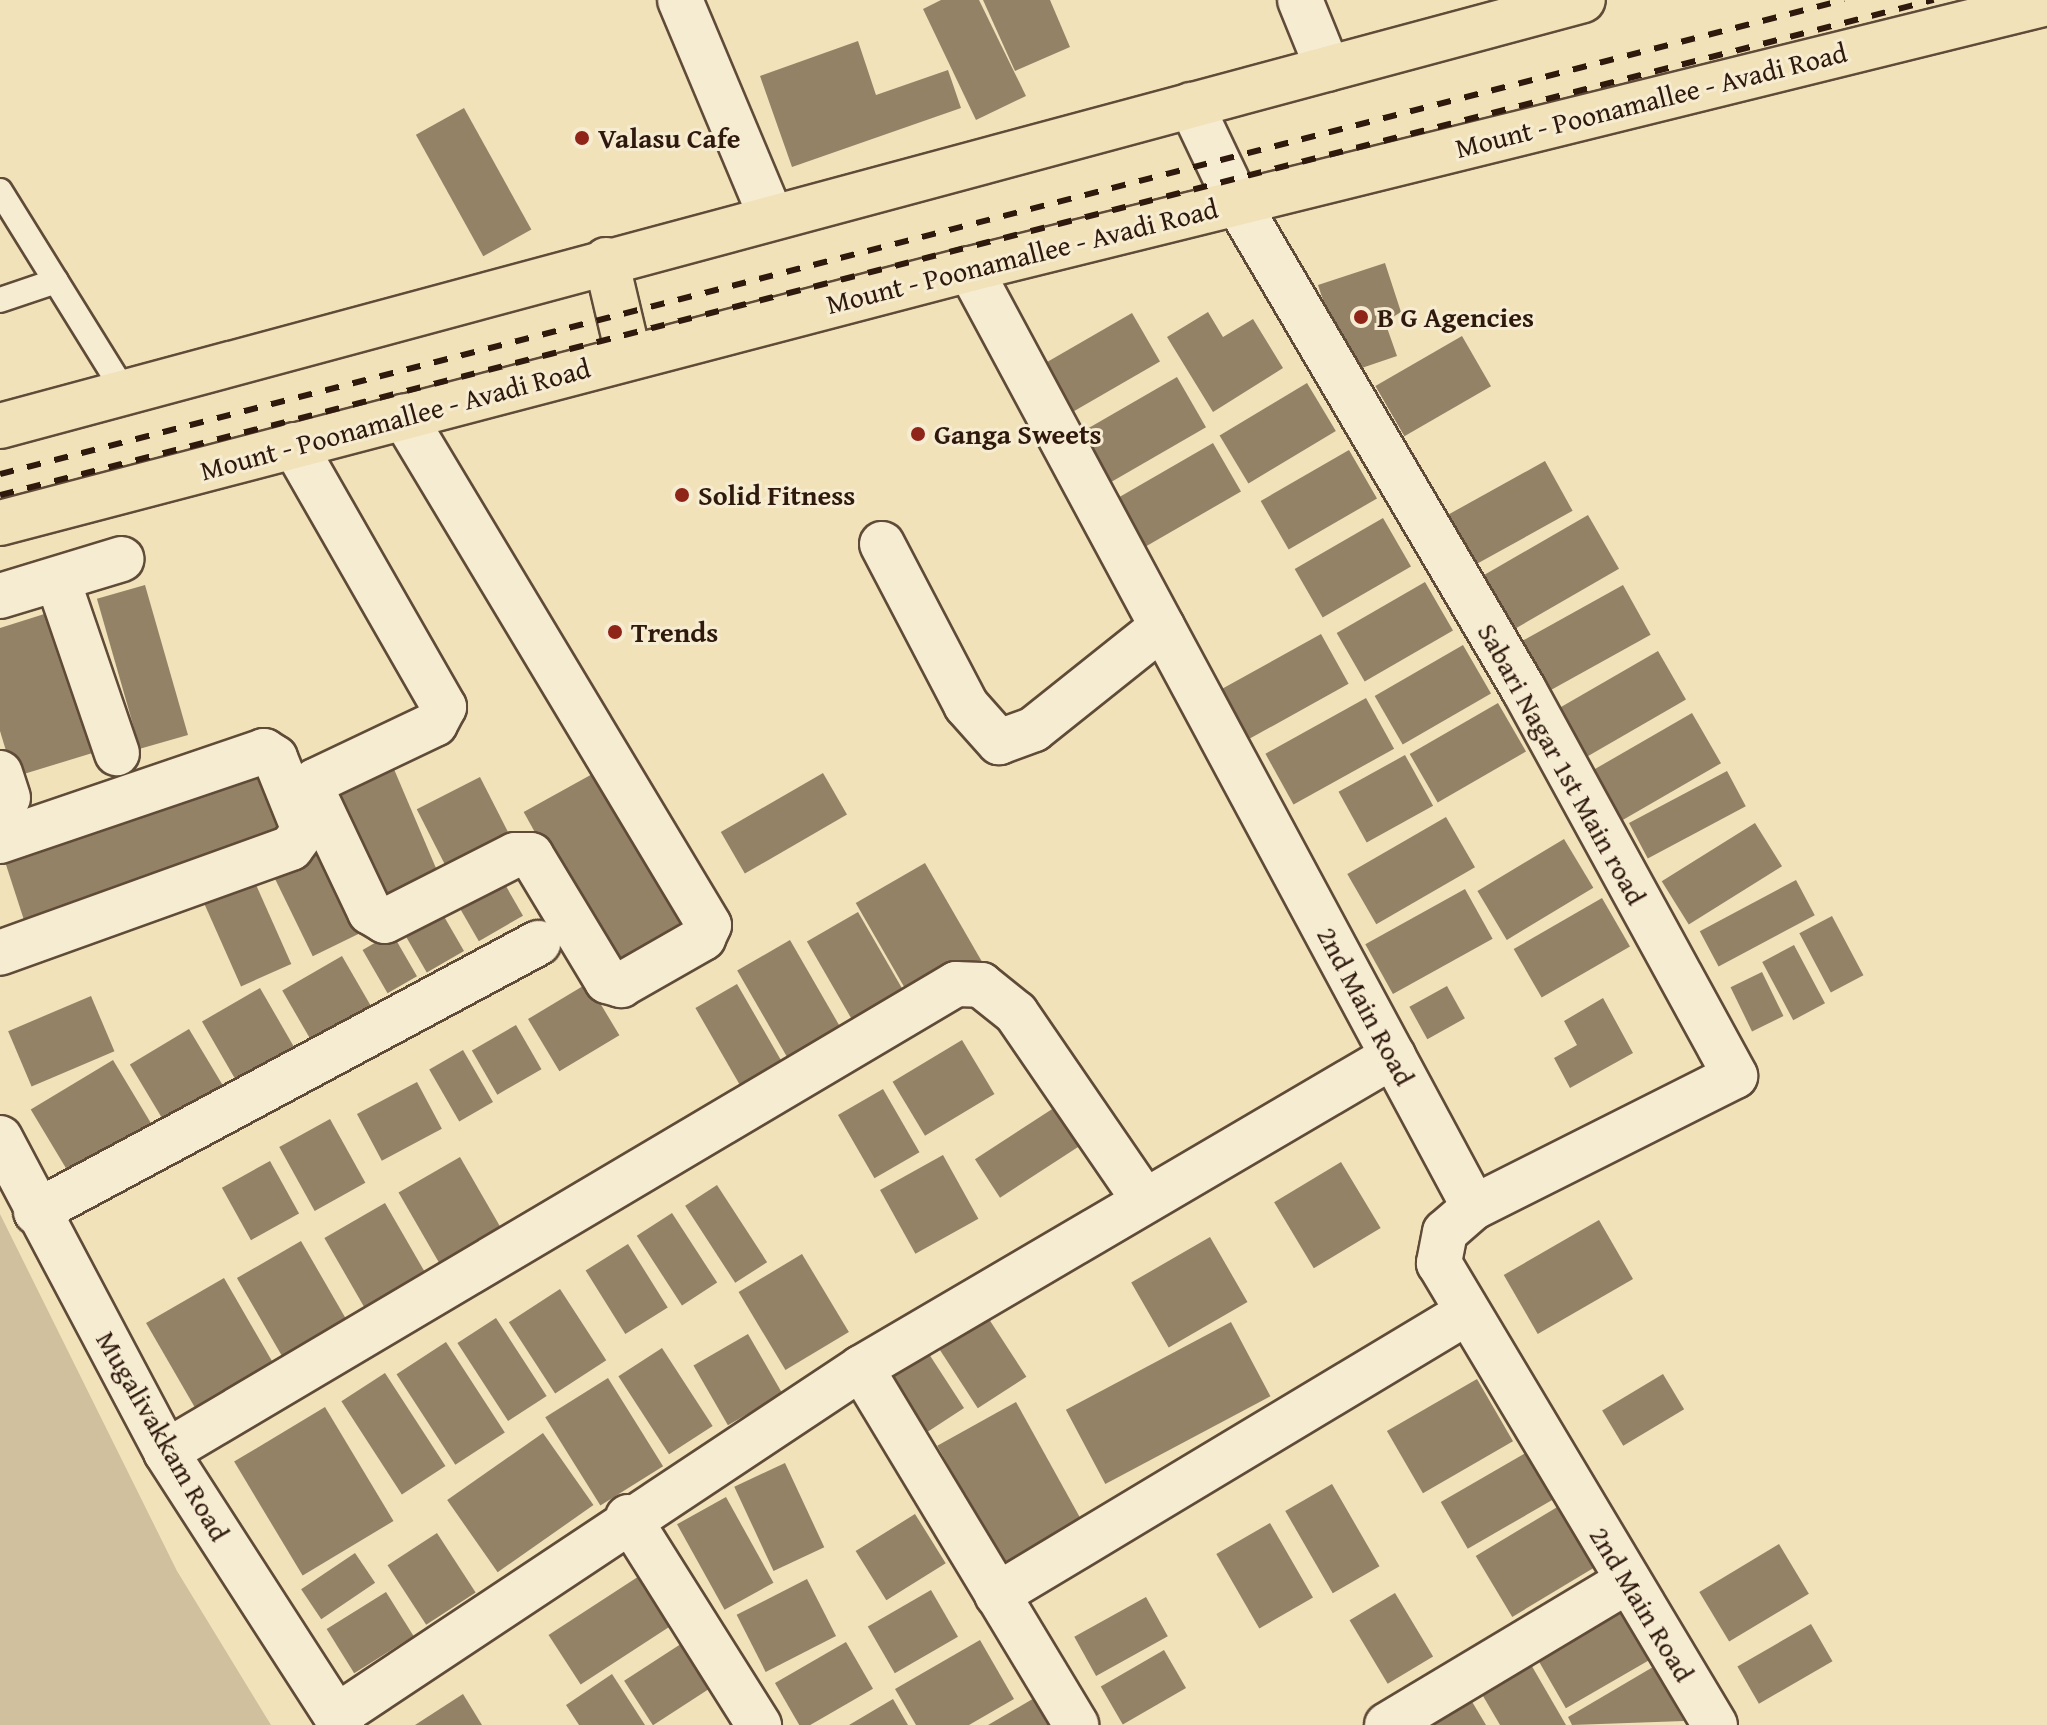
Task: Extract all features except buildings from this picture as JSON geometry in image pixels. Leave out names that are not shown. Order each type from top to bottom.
[{"type":"main road","points":[[0,426],[126,394],[770,214],[1583,0]]},
{"type":"main road","name":"Mount - Poonamallee - Avadi Road","points":[[0,523],[970,269],[2047,3]]},
{"type":"main road","points":[[606,260],[629,357]]},
{"type":"street","points":[[680,0],[770,214]]},
{"type":"street","points":[[1300,0],[1328,69]]},
{"type":"street","name":"Sabari Nagar 1st Main road","points":[[1191,105],[1237,202],[1524,690],[1735,1076],[1474,1207]]},
{"type":"street","name":"2nd Main Road","points":[[970,269],[1474,1207],[1453,1223],[1438,1248],[1468,1312],[1715,1725]]},
{"type":"street","points":[[294,445],[444,707],[435,724],[315,781],[314,794],[370,912],[385,921],[515,855],[531,855],[607,981],[621,985],[703,938],[709,925],[404,417]]},
{"type":"street","points":[[882,544],[966,705],[999,742],[1025,735],[1162,627]]},
{"type":"street","points":[[0,596],[58,581],[122,559]]},
{"type":"street","points":[[58,581],[117,753]]},
{"type":"street","points":[[0,841],[264,751],[275,758],[304,830],[291,848],[0,953]]},
{"type":"street","points":[[36,1212],[538,943]]},
{"type":"street","points":[[166,1452],[956,984],[981,985],[1016,1013],[1144,1200]]},
{"type":"street","points":[[339,1721],[628,1517],[861,1368],[1393,1056]]},
{"type":"street","name":"Mugalivakkam Road","points":[[0,1138],[36,1212],[166,1452],[339,1721]]},
{"type":"street","points":[[997,1595],[1468,1312]]},
{"type":"street","points":[[861,1368],[1076,1725]]},
{"type":"street","points":[[628,1517],[759,1725]]},
{"type":"street","points":[[1387,1725],[1628,1581]]},
{"type":"lane","points":[[0,191],[126,394]]},
{"type":"lane","points":[[0,300],[56,281]]},
{"type":"shaded area","points":[[0,1214],[177,1571],[271,1725],[0,1725]]},
{"type":"railway","points":[[0,474],[1844,0]]},
{"type":"railway","points":[[0,495],[1934,0]]},
{"type":"place","name":"Valasu Cafe","points":[[582,138]]},
{"type":"place","name":"B G Agencies","points":[[1361,317]]},
{"type":"place","name":"Ganga Sweets","points":[[918,434]]},
{"type":"place","name":"Solid Fitness","points":[[682,495]]},
{"type":"place","name":"Trends","points":[[615,632]]}]
